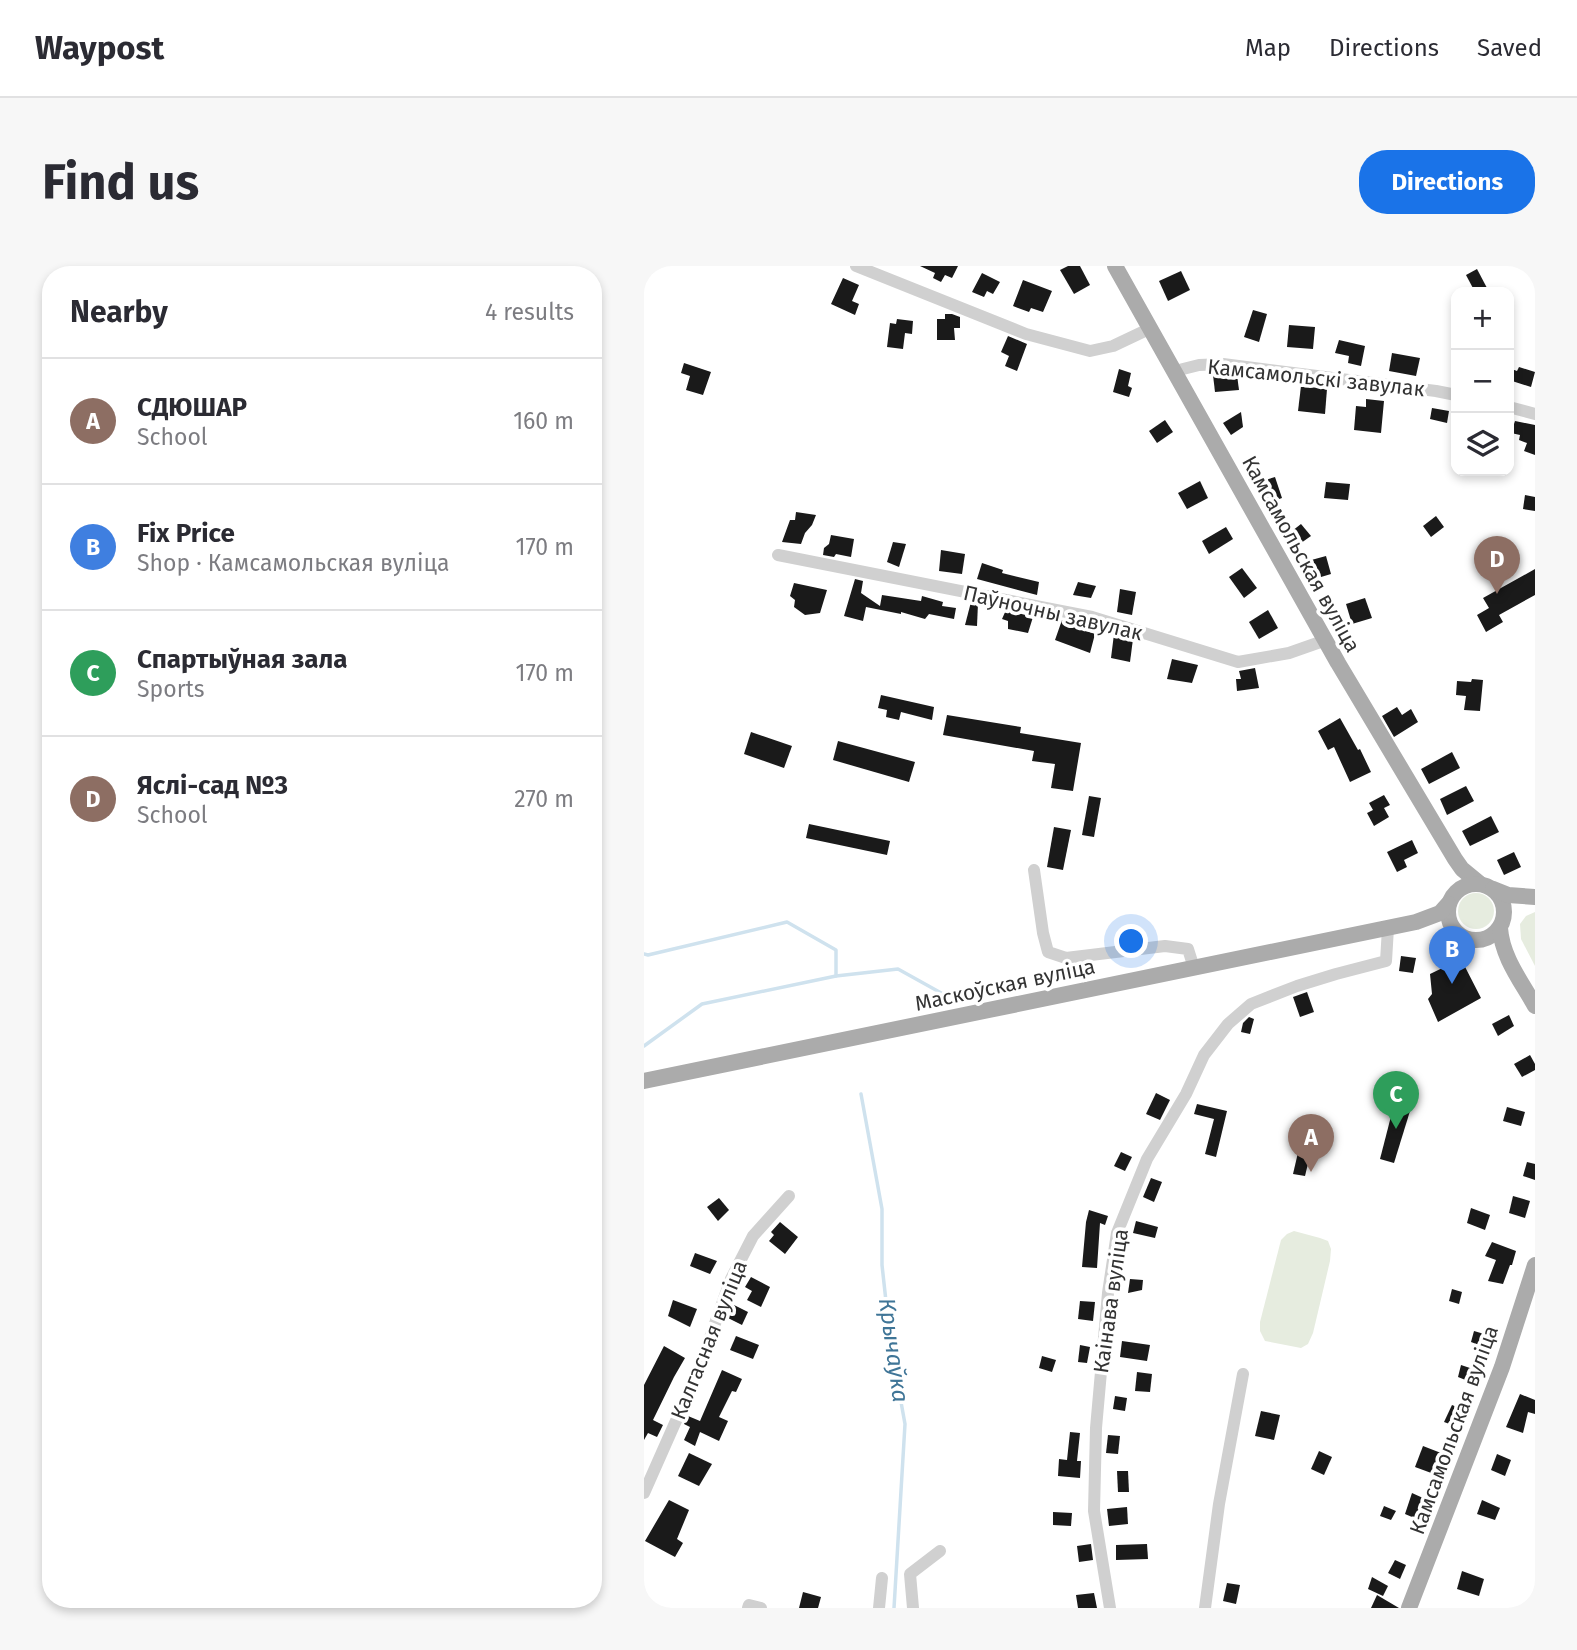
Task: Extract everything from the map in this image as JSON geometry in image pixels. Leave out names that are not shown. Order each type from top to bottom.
[{"type":"main road","name":"Камсамольская вуліца","points":[[1115,266],[1338,663],[1455,859],[1462,869],[1486,886]]},
{"type":"main road","points":[[1455,859],[1456,883],[1447,915],[1450,925],[1465,938],[1501,953],[1535,1006]]},
{"type":"main road","points":[[1450,900],[1459,888],[1468,884],[1486,886],[1508,895],[1535,897]]},
{"type":"main road","points":[[1486,886],[1500,897],[1504,908],[1501,939],[1509,962]]},
{"type":"main road","points":[[1475,941],[1493,935],[1520,901],[1535,897]]},
{"type":"main road","name":"Маскоўская вуліца","points":[[644,1081],[1416,922],[1440,913],[1450,900]]},
{"type":"main road","name":"Маскоўская вуліца","points":[[1416,922],[1444,926],[1457,933]]},
{"type":"main road","name":"Камсамольская вуліца","points":[[1409,1608],[1502,1367],[1535,1265]]},
{"type":"street","points":[[856,266],[1026,334],[1090,351],[1112,346],[1151,328]]},
{"type":"street","name":"Камсамольскі завулак","points":[[1175,371],[1199,365],[1223,364],[1451,394]]},
{"type":"street","points":[[1514,408],[1535,414]]},
{"type":"street","name":"Паўночны завулак","points":[[778,555],[1092,617],[1238,662],[1289,653],[1326,640]]},
{"type":"street","points":[[1034,870],[1048,952],[1066,958],[1165,946],[1188,949],[1194,968]]},
{"type":"street","name":"Каінава вуліца","points":[[1110,1608],[1094,1511],[1096,1428],[1108,1293],[1117,1233],[1147,1159],[1186,1094],[1204,1055],[1228,1024],[1251,1004],[1297,986],[1386,961],[1388,928]]},
{"type":"street","name":"Калгасная вуліца","points":[[644,1493],[698,1371],[731,1279],[754,1236],[789,1196]]},
{"type":"street","points":[[1205,1608],[1219,1504],[1243,1374]]},
{"type":"street","points":[[913,1608],[910,1573],[940,1551]]},
{"type":"street","points":[[879,1608],[882,1578]]},
{"type":"street","points":[[748,1608],[749,1605],[761,1608]]},
{"type":"shaded area","points":[[1476,893],[1489,898],[1494,911],[1489,924],[1476,929],[1463,924],[1458,911],[1463,898]]},
{"type":"shaded area","points":[[1535,912],[1535,966],[1521,939],[1520,924],[1526,916]]},
{"type":"shaded area","points":[[1294,1231],[1328,1241],[1331,1249],[1313,1333],[1308,1344],[1301,1348],[1265,1341],[1260,1331],[1281,1240]]},
{"type":"building","points":[[920,266],[958,266],[952,278],[945,275],[941,282],[933,278],[935,273]]},
{"type":"building","points":[[1068,266],[1080,266],[1090,285],[1074,294],[1060,270]]},
{"type":"building","points":[[1477,269],[1486,287],[1472,287],[1466,275]]},
{"type":"building","points":[[1181,271],[1190,290],[1168,301],[1159,281]]},
{"type":"building","points":[[982,273],[1000,282],[993,294],[987,291],[984,297],[972,292]]},
{"type":"building","points":[[843,278],[859,285],[852,301],[859,304],[855,315],[831,304]]},
{"type":"building","points":[[1023,280],[1052,291],[1043,312],[1031,308],[1029,312],[1013,306]]},
{"type":"building","points":[[1253,310],[1267,314],[1259,342],[1244,337]]},
{"type":"building","points":[[945,314],[960,317],[960,328],[954,328],[955,340],[937,340],[937,319],[945,319]]},
{"type":"building","points":[[897,319],[913,321],[912,334],[905,333],[903,349],[887,347],[890,323],[896,324]]},
{"type":"building","points":[[1289,325],[1315,327],[1313,349],[1287,347]]},
{"type":"building","points":[[1008,336],[1027,344],[1017,371],[1005,366],[1009,356],[1001,352]]},
{"type":"building","points":[[1339,340],[1365,346],[1361,366],[1348,363],[1349,356],[1335,353]]},
{"type":"building","points":[[1392,353],[1420,358],[1416,376],[1389,371]]},
{"type":"building","points":[[684,363],[711,372],[703,395],[686,390],[690,376],[681,373]]},
{"type":"building","points":[[1519,367],[1535,372],[1531,387],[1514,382],[1514,370],[1517,371]]},
{"type":"building","points":[[1119,369],[1131,373],[1128,386],[1132,388],[1129,397],[1113,392]]},
{"type":"building","points":[[1213,375],[1237,375],[1239,390],[1215,392]]},
{"type":"building","points":[[1301,386],[1327,389],[1325,414],[1298,411]]},
{"type":"building","points":[[1366,399],[1384,401],[1381,433],[1354,430],[1356,406],[1366,407]]},
{"type":"building","points":[[1432,408],[1449,411],[1447,423],[1430,419]]},
{"type":"building","points":[[1241,412],[1243,427],[1231,435],[1223,423]]},
{"type":"building","points":[[1165,420],[1173,432],[1157,443],[1149,431]]},
{"type":"building","points":[[1515,421],[1535,425],[1535,455],[1524,451],[1527,443],[1519,440],[1520,435],[1514,434]]},
{"type":"building","points":[[1275,477],[1282,498],[1269,503],[1262,481]]},
{"type":"building","points":[[1200,481],[1208,498],[1187,509],[1178,493]]},
{"type":"building","points":[[1326,482],[1350,484],[1348,500],[1324,498]]},
{"type":"building","points":[[1525,495],[1535,497],[1535,511],[1523,509]]},
{"type":"building","points":[[796,512],[816,515],[801,544],[782,542],[790,520],[795,520]]},
{"type":"building","points":[[1436,516],[1444,527],[1431,537],[1423,526]]},
{"type":"building","points":[[1301,524],[1311,536],[1301,543],[1292,531]]},
{"type":"building","points":[[1226,527],[1233,539],[1209,554],[1202,541]]},
{"type":"building","points":[[831,535],[854,539],[851,557],[823,555]]},
{"type":"building","points":[[893,542],[906,544],[899,567],[887,562]]},
{"type":"building","points":[[941,550],[965,554],[962,574],[939,571]]},
{"type":"building","points":[[1326,556],[1331,574],[1321,577],[1320,573],[1308,577],[1304,562]]},
{"type":"building","points":[[982,563],[1003,570],[1002,573],[1039,582],[1037,595],[977,579]]},
{"type":"building","points":[[1242,568],[1257,588],[1244,598],[1229,577]]},
{"type":"building","points":[[1535,569],[1535,595],[1499,615],[1503,622],[1486,632],[1477,615],[1489,608],[1483,598]]},
{"type":"building","points":[[855,579],[863,581],[861,593],[880,606],[882,595],[921,601],[922,596],[943,602],[942,606],[956,608],[954,619],[929,614],[925,619],[866,607],[863,621],[844,616]]},
{"type":"building","points":[[1078,582],[1096,586],[1091,598],[1073,595]]},
{"type":"building","points":[[794,583],[827,590],[820,613],[805,615],[794,607],[795,600],[790,596]]},
{"type":"building","points":[[1120,589],[1136,592],[1132,615],[1117,612]]},
{"type":"building","points":[[1365,598],[1372,618],[1352,624],[1346,604]]},
{"type":"building","points":[[971,602],[978,603],[977,626],[965,625]]},
{"type":"building","points":[[1006,610],[1033,617],[1028,633],[1008,629],[1008,621],[1002,619]]},
{"type":"building","points":[[1268,610],[1278,628],[1259,639],[1249,622]]},
{"type":"building","points":[[1062,620],[1075,623],[1078,628],[1095,634],[1090,653],[1055,640]]},
{"type":"building","points":[[1114,634],[1133,639],[1130,662],[1111,658]]},
{"type":"building","points":[[1172,659],[1198,665],[1192,683],[1167,679]]},
{"type":"building","points":[[1255,668],[1259,688],[1237,691],[1236,679],[1241,679],[1239,671]]},
{"type":"building","points":[[1472,679],[1483,680],[1480,711],[1464,710],[1466,696],[1456,695],[1457,681],[1471,682]]},
{"type":"building","points":[[881,695],[934,707],[932,720],[901,712],[899,720],[886,717],[887,710],[878,708]]},
{"type":"building","points":[[1397,707],[1402,715],[1411,709],[1418,722],[1394,737],[1382,716]]},
{"type":"building","points":[[947,715],[1021,727],[1020,733],[1081,743],[1073,791],[1051,788],[1055,764],[1032,761],[1034,751],[943,735]]},
{"type":"building","points":[[1340,718],[1371,772],[1350,782],[1334,747],[1328,750],[1318,731]]},
{"type":"building","points":[[751,732],[792,746],[784,768],[744,754]]},
{"type":"building","points":[[838,741],[915,762],[909,782],[833,760]]},
{"type":"building","points":[[1452,752],[1460,768],[1429,784],[1421,769]]},
{"type":"building","points":[[1466,786],[1474,801],[1447,815],[1440,799]]},
{"type":"building","points":[[1384,795],[1390,805],[1384,808],[1389,817],[1374,826],[1367,813],[1373,810],[1369,803]]},
{"type":"building","points":[[1089,796],[1101,798],[1094,837],[1082,835]]},
{"type":"building","points":[[1491,816],[1499,832],[1470,846],[1462,831]]},
{"type":"building","points":[[809,824],[890,841],[887,855],[806,838]]},
{"type":"building","points":[[1054,827],[1071,830],[1063,870],[1047,867]]},
{"type":"building","points":[[1412,840],[1418,853],[1404,860],[1407,867],[1397,872],[1387,852]]},
{"type":"building","points":[[1514,852],[1521,867],[1504,875],[1497,860]]},
{"type":"building","points":[[1401,956],[1416,958],[1413,973],[1399,971]]},
{"type":"building","points":[[1461,959],[1481,998],[1438,1022],[1428,999],[1432,994],[1430,974]]},
{"type":"building","points":[[1307,992],[1314,1012],[1300,1017],[1293,997]]},
{"type":"building","points":[[1509,1015],[1514,1026],[1498,1036],[1492,1024]]},
{"type":"building","points":[[1249,1017],[1254,1019],[1250,1034],[1241,1032],[1243,1023]]},
{"type":"building","points":[[1530,1055],[1535,1070],[1522,1077],[1514,1064]]},
{"type":"building","points":[[1156,1093],[1170,1100],[1160,1120],[1146,1114]]},
{"type":"building","points":[[1397,1093],[1414,1098],[1394,1163],[1380,1159]]},
{"type":"building","points":[[1197,1104],[1227,1111],[1216,1157],[1205,1154],[1214,1119],[1194,1114]]},
{"type":"building","points":[[1507,1107],[1525,1112],[1521,1126],[1503,1121]]},
{"type":"building","points":[[1300,1144],[1312,1147],[1305,1176],[1293,1174]]},
{"type":"building","points":[[1121,1152],[1132,1157],[1125,1171],[1114,1166]]},
{"type":"building","points":[[1527,1162],[1535,1164],[1535,1180],[1523,1176]]},
{"type":"building","points":[[1151,1178],[1162,1182],[1154,1202],[1143,1197]]},
{"type":"building","points":[[1513,1196],[1530,1201],[1525,1218],[1509,1213]]},
{"type":"building","points":[[719,1198],[729,1210],[718,1221],[707,1207]]},
{"type":"building","points":[[1471,1208],[1490,1215],[1485,1230],[1467,1223]]},
{"type":"building","points":[[1089,1210],[1108,1216],[1105,1225],[1100,1223],[1097,1268],[1082,1267]]},
{"type":"building","points":[[1136,1221],[1158,1227],[1155,1238],[1133,1233]]},
{"type":"building","points":[[780,1222],[798,1237],[785,1254],[769,1241],[774,1235],[771,1232]]},
{"type":"building","points":[[1492,1242],[1516,1251],[1503,1284],[1488,1281],[1496,1260],[1485,1256]]},
{"type":"building","points":[[695,1253],[717,1261],[710,1274],[690,1266]]},
{"type":"building","points":[[751,1277],[770,1287],[761,1307],[747,1300],[752,1291],[745,1287]]},
{"type":"building","points":[[1130,1279],[1143,1280],[1142,1290],[1128,1293]]},
{"type":"building","points":[[1452,1289],[1462,1292],[1459,1304],[1449,1301]]},
{"type":"building","points":[[673,1300],[697,1309],[690,1327],[668,1316]]},
{"type":"building","points":[[1080,1301],[1095,1302],[1093,1321],[1078,1319]]},
{"type":"building","points":[[734,1305],[748,1312],[742,1325],[728,1318]]},
{"type":"building","points":[[1474,1331],[1491,1336],[1487,1348],[1471,1342]]},
{"type":"building","points":[[736,1336],[759,1345],[753,1359],[730,1350]]},
{"type":"building","points":[[1122,1341],[1150,1345],[1147,1361],[1120,1357]]},
{"type":"building","points":[[1080,1345],[1090,1347],[1087,1363],[1078,1362]]},
{"type":"building","points":[[664,1346],[685,1358],[653,1420],[663,1425],[657,1437],[648,1433],[644,1440],[644,1385]]},
{"type":"building","points":[[1042,1356],[1056,1360],[1052,1372],[1039,1368]]},
{"type":"building","points":[[1461,1365],[1476,1370],[1473,1383],[1458,1377]]},
{"type":"building","points":[[722,1370],[742,1379],[736,1392],[732,1391],[719,1417],[728,1421],[719,1441],[700,1432],[695,1446],[684,1440],[690,1427],[684,1424],[688,1416],[700,1421]]},
{"type":"building","points":[[1137,1372],[1152,1374],[1150,1392],[1135,1391]]},
{"type":"building","points":[[1520,1394],[1535,1400],[1535,1414],[1528,1412],[1523,1433],[1506,1427]]},
{"type":"building","points":[[1115,1396],[1127,1398],[1125,1411],[1113,1409]]},
{"type":"building","points":[[1452,1405],[1462,1409],[1455,1426],[1444,1422]]},
{"type":"building","points":[[1261,1411],[1280,1415],[1274,1440],[1255,1436]]},
{"type":"building","points":[[1070,1432],[1080,1433],[1077,1461],[1081,1461],[1080,1478],[1058,1476],[1059,1459],[1067,1460]]},
{"type":"building","points":[[1108,1435],[1120,1436],[1118,1454],[1106,1453]]},
{"type":"building","points":[[1423,1446],[1441,1453],[1434,1474],[1415,1467]]},
{"type":"building","points":[[1319,1451],[1332,1457],[1324,1475],[1311,1469]]},
{"type":"building","points":[[689,1453],[712,1464],[699,1486],[678,1476]]},
{"type":"building","points":[[1497,1454],[1511,1460],[1505,1476],[1491,1470]]},
{"type":"building","points":[[1117,1471],[1128,1471],[1129,1492],[1118,1492]]},
{"type":"building","points":[[1412,1493],[1434,1503],[1426,1523],[1405,1514]]},
{"type":"building","points":[[669,1500],[689,1510],[677,1539],[683,1543],[675,1557],[645,1541]]},
{"type":"building","points":[[1482,1500],[1500,1508],[1495,1520],[1477,1514]]},
{"type":"building","points":[[1384,1506],[1396,1511],[1391,1520],[1380,1516]]},
{"type":"building","points":[[1127,1507],[1128,1524],[1109,1526],[1107,1509]]},
{"type":"building","points":[[1053,1512],[1072,1513],[1071,1526],[1053,1525]]},
{"type":"building","points":[[1091,1544],[1093,1560],[1079,1562],[1077,1546]]},
{"type":"building","points":[[1147,1544],[1148,1559],[1116,1560],[1116,1545]]},
{"type":"building","points":[[1395,1560],[1406,1565],[1400,1579],[1388,1573]]},
{"type":"building","points":[[1462,1571],[1484,1579],[1479,1596],[1457,1589]]},
{"type":"building","points":[[1372,1577],[1388,1586],[1383,1596],[1368,1589]]},
{"type":"building","points":[[1227,1583],[1240,1585],[1236,1604],[1223,1601]]},
{"type":"building","points":[[803,1592],[821,1597],[818,1608],[799,1608]]},
{"type":"building","points":[[1094,1593],[1097,1608],[1078,1608],[1076,1595]]},
{"type":"building","points":[[1377,1595],[1399,1608],[1371,1608]]},
{"type":"waterway","name":"Крычаўка","points":[[644,954],[787,922],[836,950],[836,976]]},
{"type":"waterway","points":[[644,1046],[702,1004],[836,976],[898,969],[943,994],[955,995]]},
{"type":"waterway","name":"Крычаўка","points":[[861,1094],[882,1209],[882,1265],[891,1347],[905,1424],[894,1608]]},
{"type":"place","name":"Яслі-сад №3","points":[[1497,594]]},
{"type":"place","name":"Fix Price","points":[[1452,984]]},
{"type":"place","name":"Спартыўная зала","points":[[1396,1129]]},
{"type":"place","name":"СДЮШАР","points":[[1311,1172]]}]
